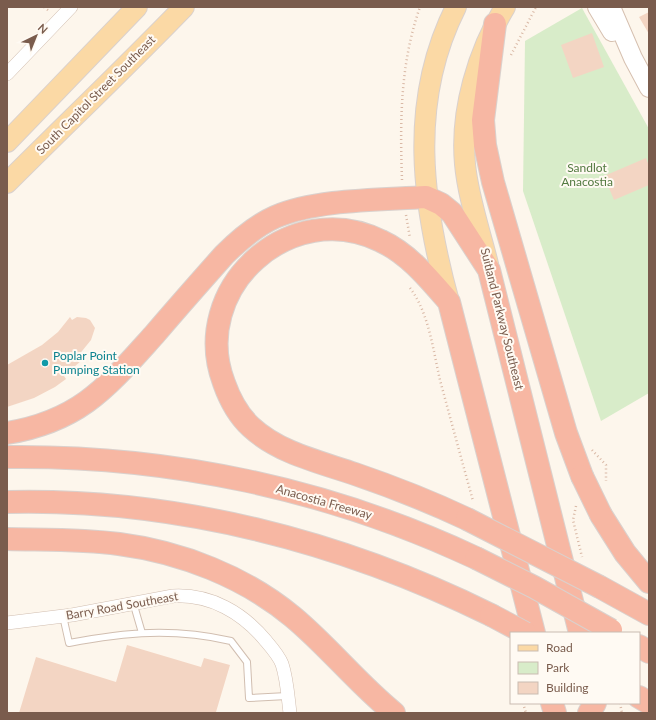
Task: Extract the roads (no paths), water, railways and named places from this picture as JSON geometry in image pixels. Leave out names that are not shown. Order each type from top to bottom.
[{"type":"highway","points":[[500,16],[484,112],[485,145],[493,182],[566,434],[582,476],[601,515],[625,553],[649,582]]},
{"type":"highway","points":[[7,433],[52,422],[93,399],[124,369],[224,255],[242,238],[264,223],[288,212],[315,206],[426,197],[441,204],[452,213],[489,270]]},
{"type":"highway","points":[[534,632],[449,302],[422,271],[403,254],[382,241],[348,230],[322,229],[296,235],[272,246],[243,271],[229,293],[220,317],[217,332],[217,353],[221,376],[230,400],[251,427],[269,441],[294,452],[427,501],[471,510],[600,587],[649,614]]},
{"type":"highway","name":"Suitland Parkway Southeast","points":[[489,270],[580,632]]},
{"type":"highway","name":"Anacostia Freeway","points":[[7,457],[66,457],[129,462],[178,468],[295,492],[369,514],[476,558],[534,587],[614,631]]},
{"type":"highway","points":[[7,502],[121,506],[182,514],[256,529],[310,543],[362,560],[414,580],[491,615],[523,632]]},
{"type":"highway","points":[[7,538],[119,544],[168,554],[220,574],[268,599],[292,617],[394,713]]},
{"type":"highway","points":[[640,647],[649,652]]},
{"type":"highway","points":[[640,698],[649,703]]},
{"type":"highway","points":[[589,713],[595,704]]},
{"type":"main road","points":[[7,142],[137,7]]},
{"type":"main road","name":"South Capitol Street Southeast","points":[[7,183],[76,114],[115,78],[184,7]]},
{"type":"main road","points":[[449,302],[435,248],[426,197],[424,148],[429,84],[440,47],[456,7]]},
{"type":"main road","name":"Suitland Parkway Southeast","points":[[489,270],[468,180],[465,149],[467,120],[474,84],[483,54],[500,16]]},
{"type":"street","points":[[7,74],[71,7]]},
{"type":"street","points":[[596,7],[607,26],[632,58]]},
{"type":"street","points":[[611,7],[632,58],[649,88]]},
{"type":"street","name":"Barry Road Southeast","points":[[7,623],[63,616],[133,602],[187,596],[207,600],[233,611],[253,627],[277,655],[282,664],[290,713]]},
{"type":"lane","points":[[133,602],[142,633]]},
{"type":"lane","points":[[63,616],[69,643],[99,637],[155,632],[204,635],[231,641],[247,662],[249,698],[288,696]]},
{"type":"place","name":"Poplar Point Pumping Station","points":[[45,363]]},
{"type":"park label","name":"Sandlot Anacostia","points":[[587,175]]}]
